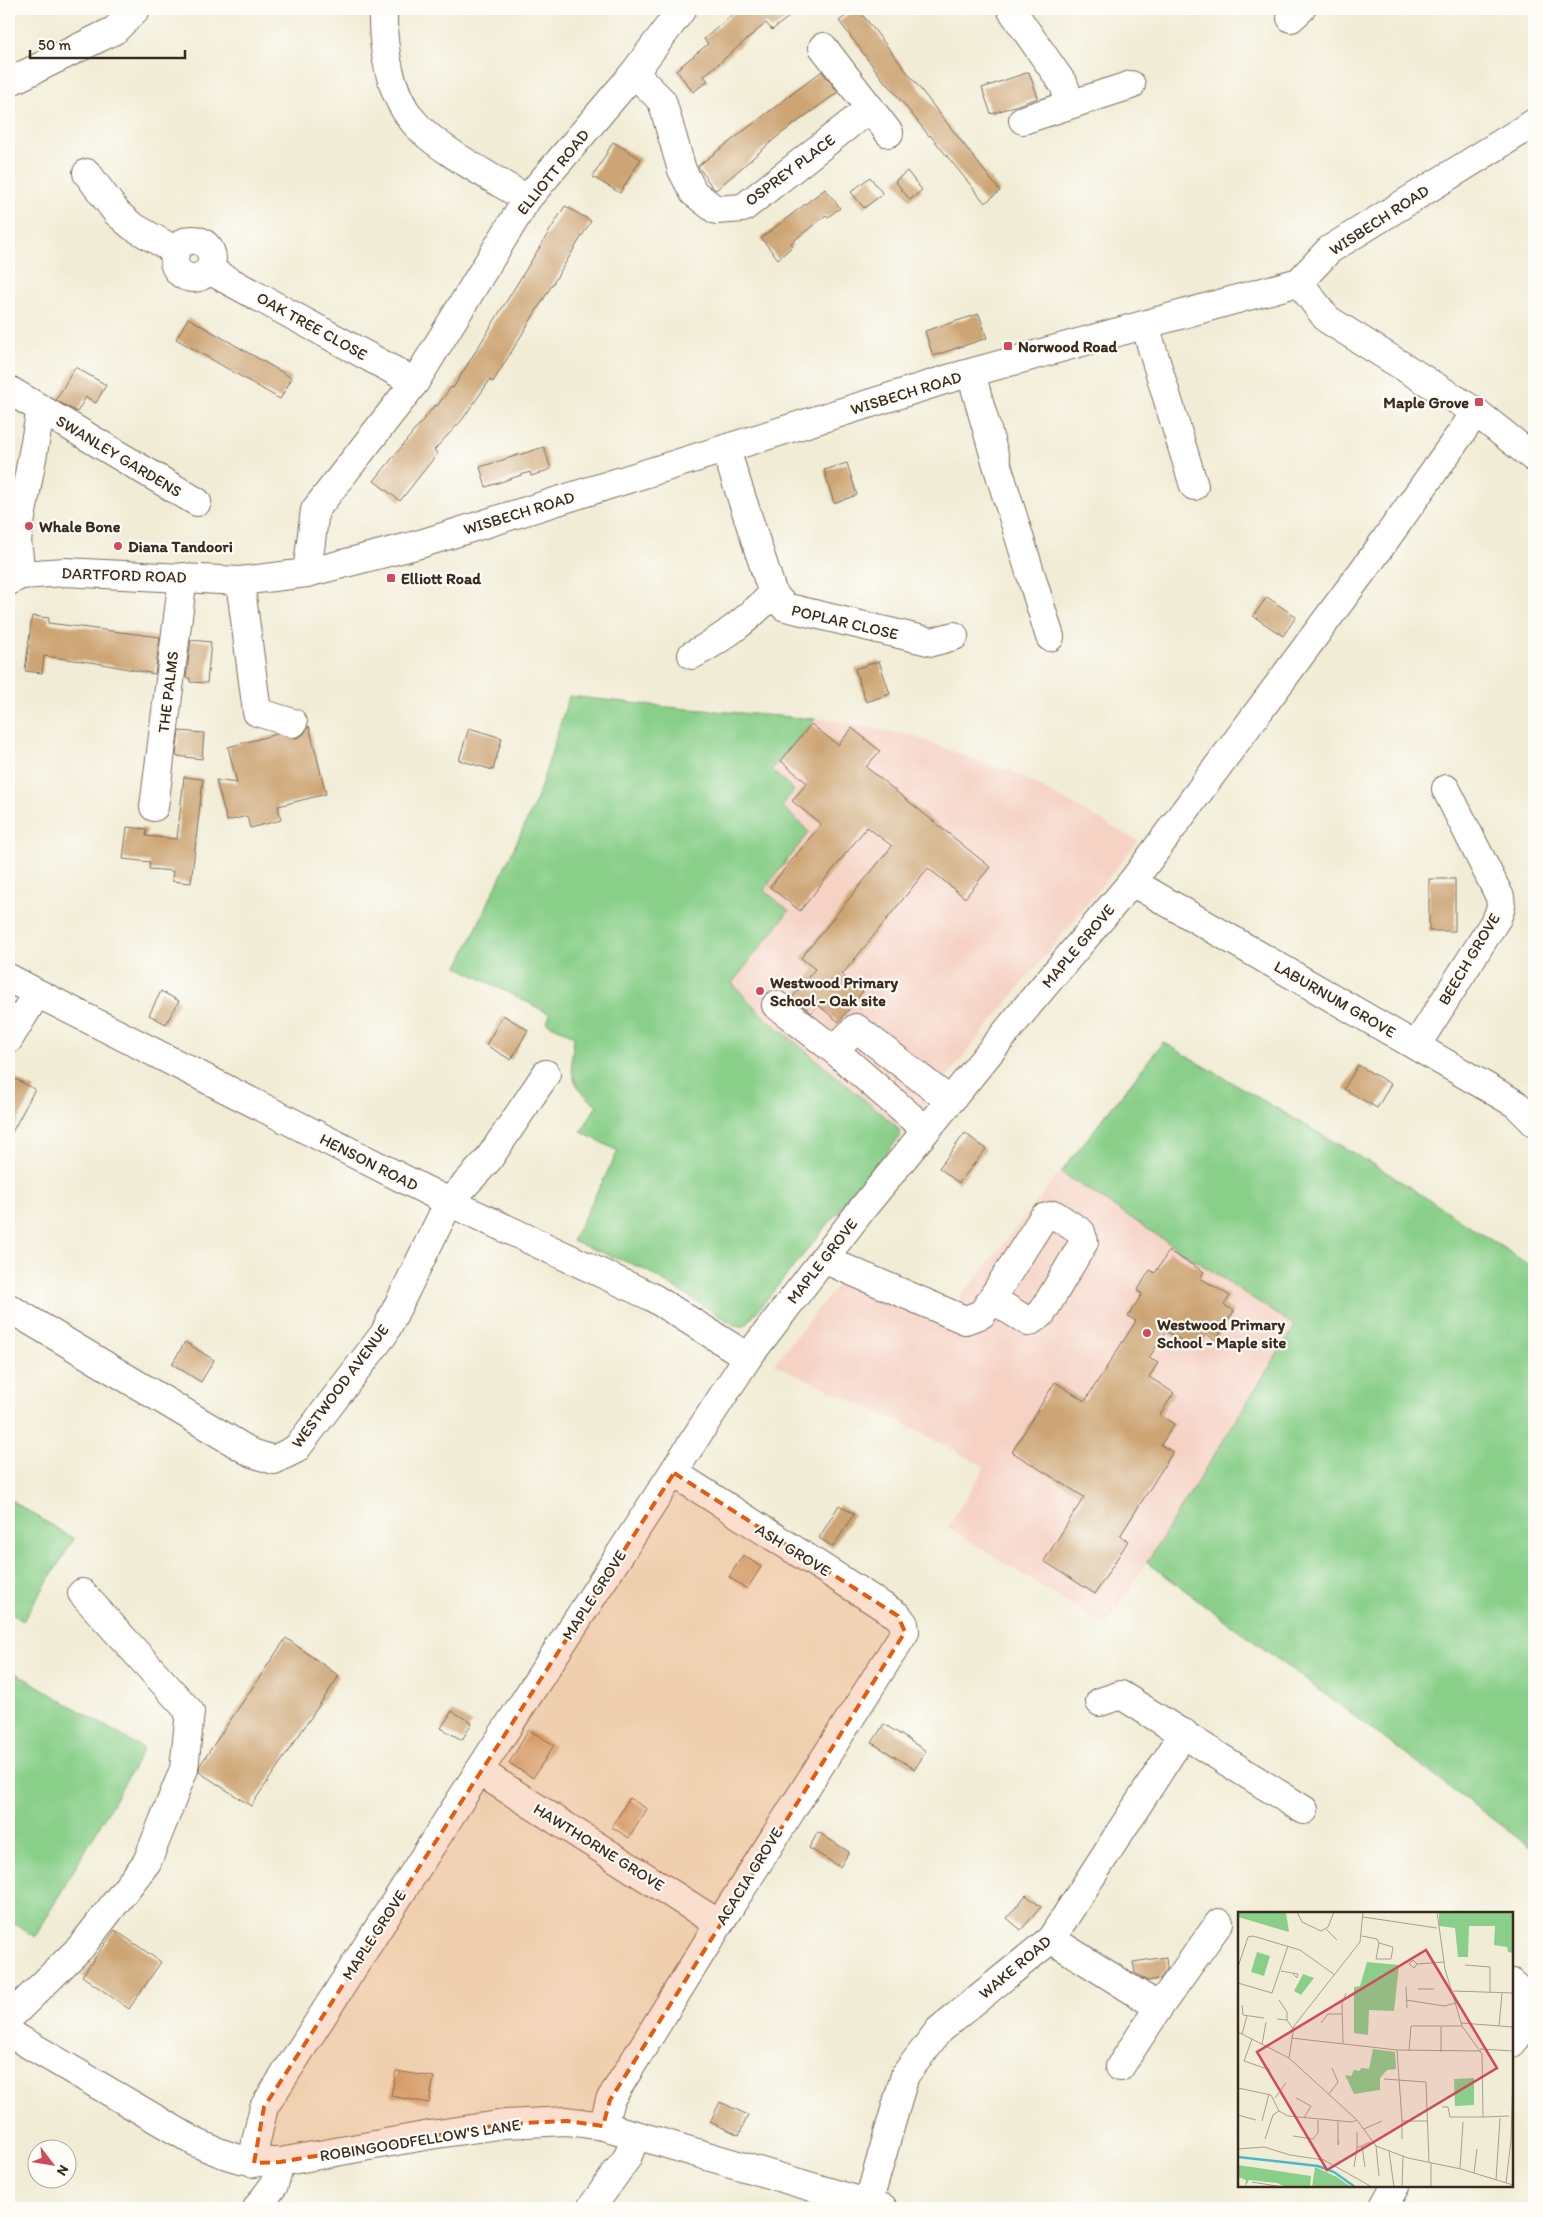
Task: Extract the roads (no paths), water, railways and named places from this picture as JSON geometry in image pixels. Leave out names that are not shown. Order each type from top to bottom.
[{"type":"street","points":[[9,82],[115,30],[136,9]]},
{"type":"street","points":[[383,9],[382,36],[396,94],[413,122],[438,143],[527,199]]},
{"type":"street","name":"ELLIOTT ROAD","points":[[307,573],[315,510],[415,382],[527,199],[634,74],[682,9]]},
{"type":"street","points":[[1011,9],[1064,85],[1070,103]]},
{"type":"street","points":[[823,47],[889,133]]},
{"type":"street","name":"OSPREY PLACE","points":[[634,74],[662,101],[682,170],[694,193],[716,210],[743,208],[870,108]]},
{"type":"street","points":[[1023,120],[1070,103],[1131,85]]},
{"type":"street","name":"WISBECH ROAD","points":[[240,581],[307,573],[420,544],[971,372],[1299,282],[1329,250],[1534,123]]},
{"type":"street","name":"OAK TREE CLOSE","points":[[87,173],[117,213],[132,226],[176,251],[174,257],[175,267],[182,275],[191,278],[201,277],[208,270],[415,382]]},
{"type":"street","points":[[1299,282],[1327,319],[1476,412],[1534,458]]},
{"type":"street","points":[[1145,325],[1194,486]]},
{"type":"street","points":[[971,372],[1050,637]]},
{"type":"street","name":"SWANLEY GARDENS","points":[[9,390],[197,502]]},
{"type":"street","name":"SWANLEY GARDENS","points":[[15,578],[20,465],[41,409]]},
{"type":"street","name":"MAPLE GROVE","points":[[258,2208],[274,2185],[267,2163],[256,2141],[264,2108],[478,1771],[748,1357],[823,1259],[950,1100],[1132,882],[1376,553],[1476,412]]},
{"type":"street","name":"POPLAR CLOSE","points":[[726,450],[773,594],[785,608],[932,642],[954,636]]},
{"type":"street","name":"DARTFORD ROAD","points":[[15,578],[65,572],[240,581]]},
{"type":"street","name":"THE PALMS","points":[[154,807],[183,577]]},
{"type":"street","points":[[240,581],[257,712],[293,723]]},
{"type":"street","points":[[692,655],[720,641],[773,594]]},
{"type":"street","name":"BEECH GROVE","points":[[1416,1046],[1497,918],[1501,907],[1500,897],[1446,788]]},
{"type":"street","name":"LABURNUM GROVE","points":[[1132,882],[1516,1104],[1534,1122]]},
{"type":"street","name":"HENSON ROAD","points":[[9,978],[37,994],[449,1202],[652,1297],[748,1357]]},
{"type":"street","points":[[9,1039],[37,994]]},
{"type":"street","points":[[776,1005],[834,1050],[926,1130]]},
{"type":"street","points":[[834,1050],[856,1028],[950,1100]]},
{"type":"street","name":"WESTWOOD AVENUE","points":[[9,1308],[252,1453],[274,1460],[296,1449],[384,1334],[449,1202],[488,1160],[546,1074]]},
{"type":"street","points":[[823,1259],[965,1320],[982,1314],[992,1299]]},
{"type":"street","name":"ASH GROVE","points":[[674,1473],[898,1616],[904,1624],[905,1632]]},
{"type":"street","points":[[9,2018],[81,1947],[147,1862],[184,1769],[190,1712],[82,1593]]},
{"type":"street","name":"ACACIA GROVE","points":[[603,2126],[610,2100],[719,1924],[905,1632]]},
{"type":"street","points":[[1100,1702],[1121,1695],[1304,1810]]},
{"type":"street","name":"WAKE ROAD","points":[[875,2206],[905,2075],[939,2030],[1051,1939],[1184,1733]]},
{"type":"street","name":"HAWTHORNE GROVE","points":[[478,1771],[719,1924]]},
{"type":"street","points":[[1120,2067],[1159,2007],[1219,1923]]},
{"type":"street","points":[[1051,1939],[1159,2007]]},
{"type":"street","points":[[1513,1984],[1521,1992],[1526,2005],[1525,2025],[1513,2043]]},
{"type":"street","name":"ROBINGOODFELLOW'S LANE","points":[[9,2033],[197,2143],[226,2156],[267,2163],[505,2124],[567,2121],[603,2126],[636,2135],[875,2206]]},
{"type":"street","points":[[591,2208],[627,2158],[636,2135]]},
{"type":"street","points":[[1382,2208],[1393,2187]]},
{"type":"place","name":"Norwood Road","points":[[1008,346]]},
{"type":"place","name":"Maple Grove","points":[[1479,402]]},
{"type":"place","name":"Whale Bone","points":[[29,526]]},
{"type":"place","name":"Diana Tandoori","points":[[118,546]]},
{"type":"place","name":"Elliott Road","points":[[391,578]]},
{"type":"place","name":"Westwood Primary School - Oak site","points":[[760,991]]},
{"type":"place","name":"Westwood Primary School - Maple site","points":[[1147,1333]]}]
